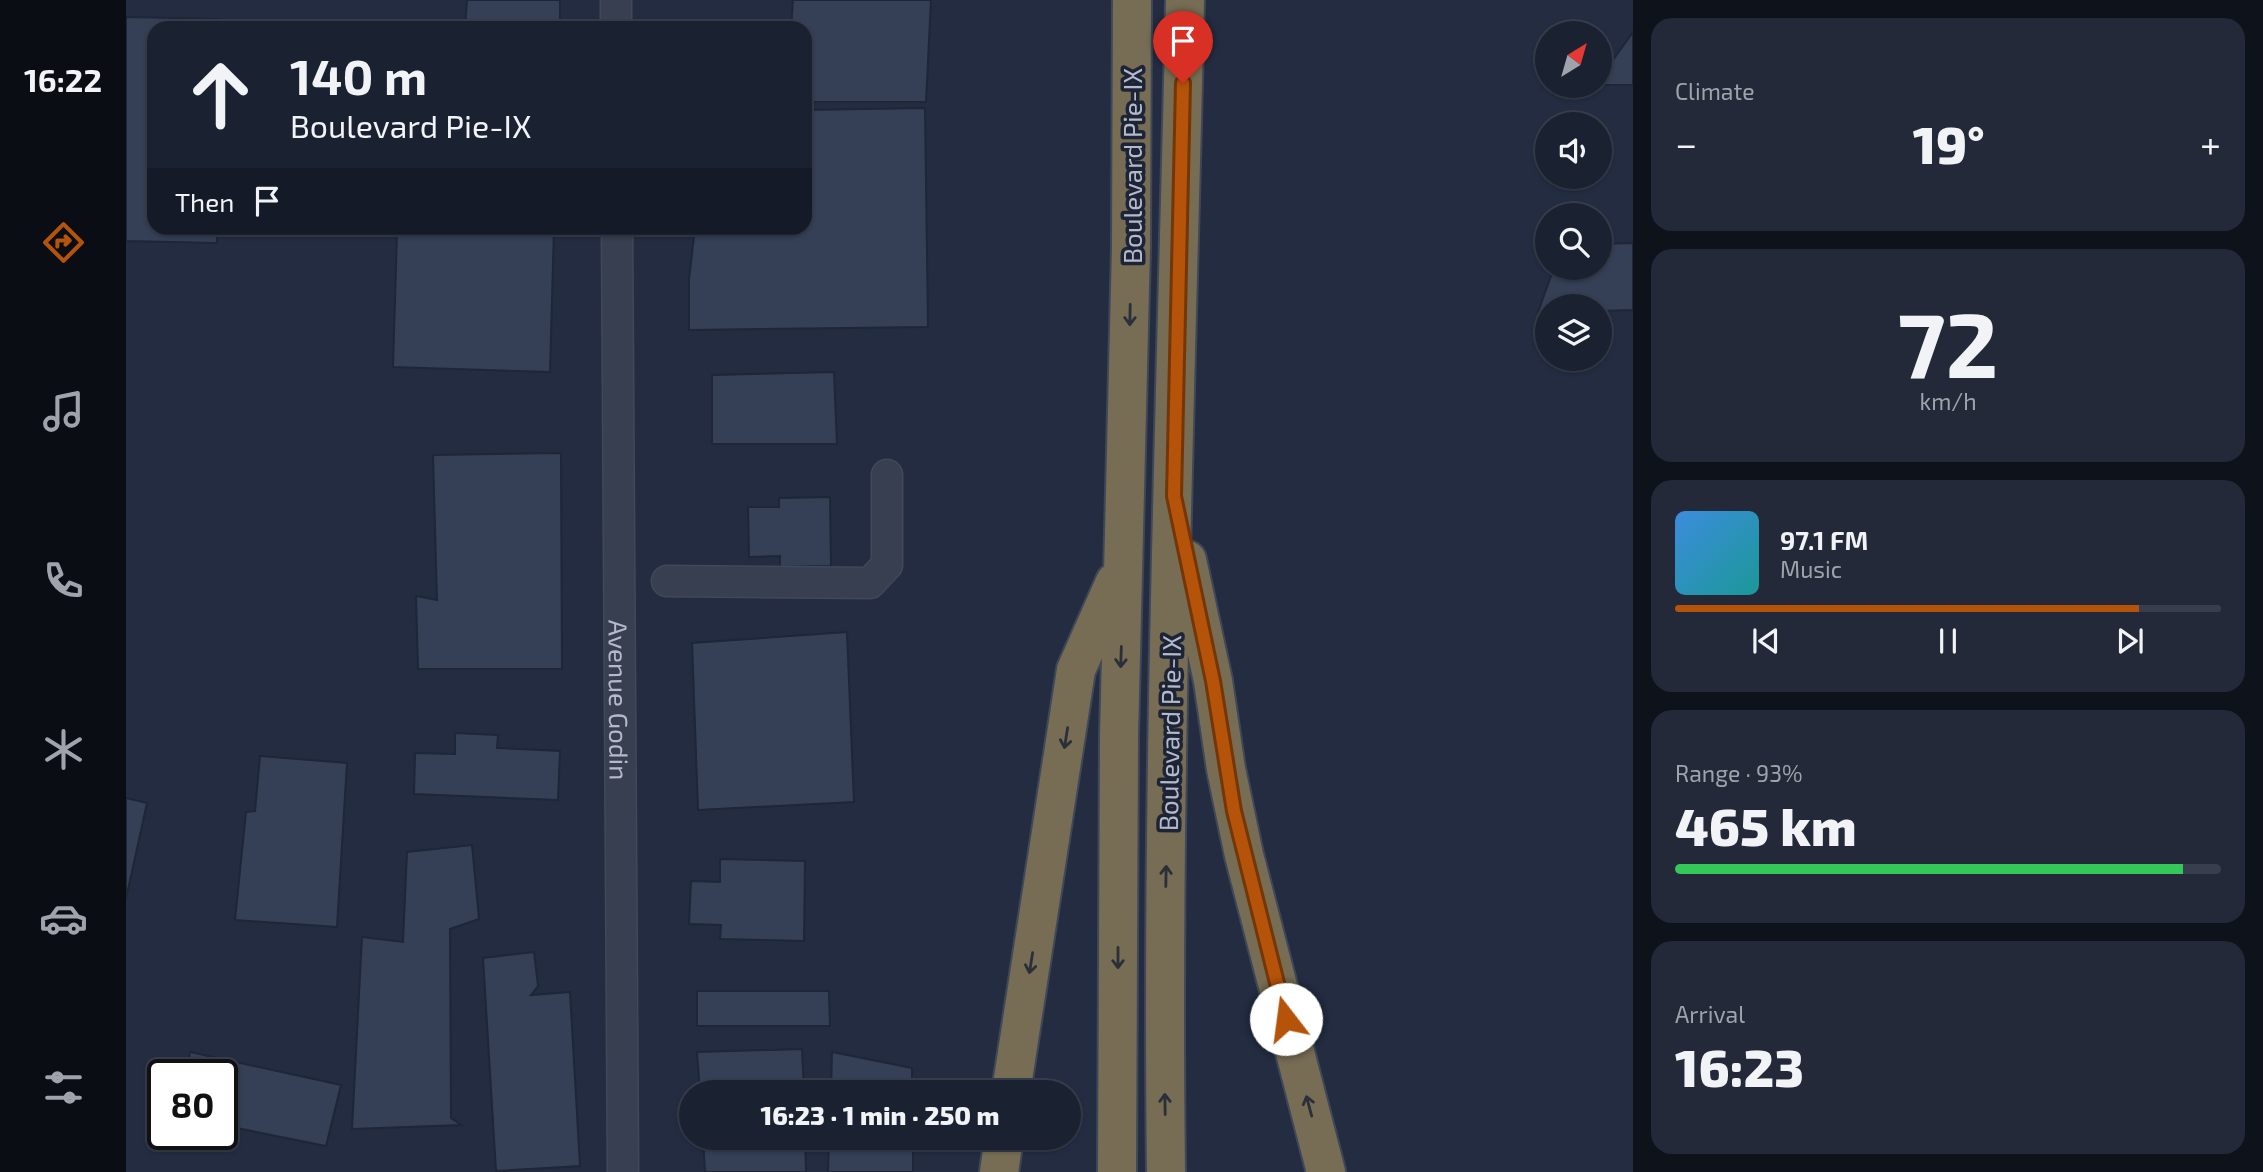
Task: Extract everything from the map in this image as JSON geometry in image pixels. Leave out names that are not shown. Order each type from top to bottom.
[{"type":"highway","name":"Boulevard Pie-IX","points":[[1117,1172],[1119,736],[1131,247],[1132,0]]},
{"type":"highway","name":"Boulevard Pie-IX","points":[[1166,1172],[1164,1033],[1185,0]]},
{"type":"highway","points":[[1174,496],[1213,681],[1226,769],[1244,855],[1326,1172]]},
{"type":"highway","points":[[1013,1080],[1076,670],[1124,564]]},
{"type":"highway","points":[[999,1172],[1002,1150]]},
{"type":"street","points":[[616,0],[616,21]]},
{"type":"street","name":"Avenue Godin","points":[[617,235],[623,1172]]},
{"type":"street","points":[[667,581],[870,583],[887,565],[887,475]]},
{"type":"building","points":[[467,0],[560,0],[560,21],[466,21]]},
{"type":"building","points":[[793,0],[931,0],[926,102],[812,102],[812,21],[792,21]]},
{"type":"building","points":[[126,17],[221,19],[147,21],[147,235],[217,235],[217,243],[126,241]]},
{"type":"building","points":[[1633,32],[1633,85],[1612,85],[1612,61]]},
{"type":"building","points":[[925,108],[928,327],[689,330],[689,279],[694,235],[812,235],[812,110]]},
{"type":"building","points":[[397,235],[554,235],[550,372],[393,367]]},
{"type":"building","points":[[1633,243],[1633,310],[1612,311],[1612,294],[1545,294],[1550,280],[1612,280],[1612,244]]},
{"type":"building","points":[[834,372],[837,444],[712,444],[712,375]]},
{"type":"building","points":[[561,453],[562,669],[418,669],[416,596],[437,600],[433,455]]},
{"type":"building","points":[[830,497],[831,566],[780,567],[780,556],[749,557],[748,507],[779,507],[779,498]]},
{"type":"building","points":[[847,632],[854,802],[698,810],[692,643]]},
{"type":"building","points":[[455,733],[498,735],[497,748],[560,751],[558,800],[414,794],[415,753],[455,754]]},
{"type":"building","points":[[260,756],[347,763],[337,927],[235,920],[246,812],[255,811]]},
{"type":"building","points":[[126,798],[147,803],[126,899]]},
{"type":"building","points":[[472,845],[479,919],[450,929],[451,1118],[461,1125],[352,1129],[362,937],[403,942],[407,852]]},
{"type":"building","points":[[720,859],[805,861],[804,941],[720,939],[721,925],[689,924],[691,881],[720,882]]},
{"type":"building","points":[[534,952],[538,986],[531,995],[570,992],[580,1166],[496,1171],[483,958]]},
{"type":"building","points":[[697,991],[829,991],[830,1026],[697,1026]]},
{"type":"building","points":[[802,1049],[803,1080],[699,1080],[697,1052]]},
{"type":"building","points":[[190,1052],[222,1059],[189,1059]]},
{"type":"building","points":[[832,1052],[912,1068],[912,1080],[831,1080]]},
{"type":"building","points":[[238,1062],[341,1085],[326,1146],[238,1128]]},
{"type":"building","points":[[704,1150],[805,1150],[806,1172],[705,1172]]},
{"type":"building","points":[[829,1150],[913,1150],[913,1172],[828,1172]]},
{"type":"route","points":[[1183,83],[1174,496],[1213,681],[1234,811],[1286,1019]]}]
